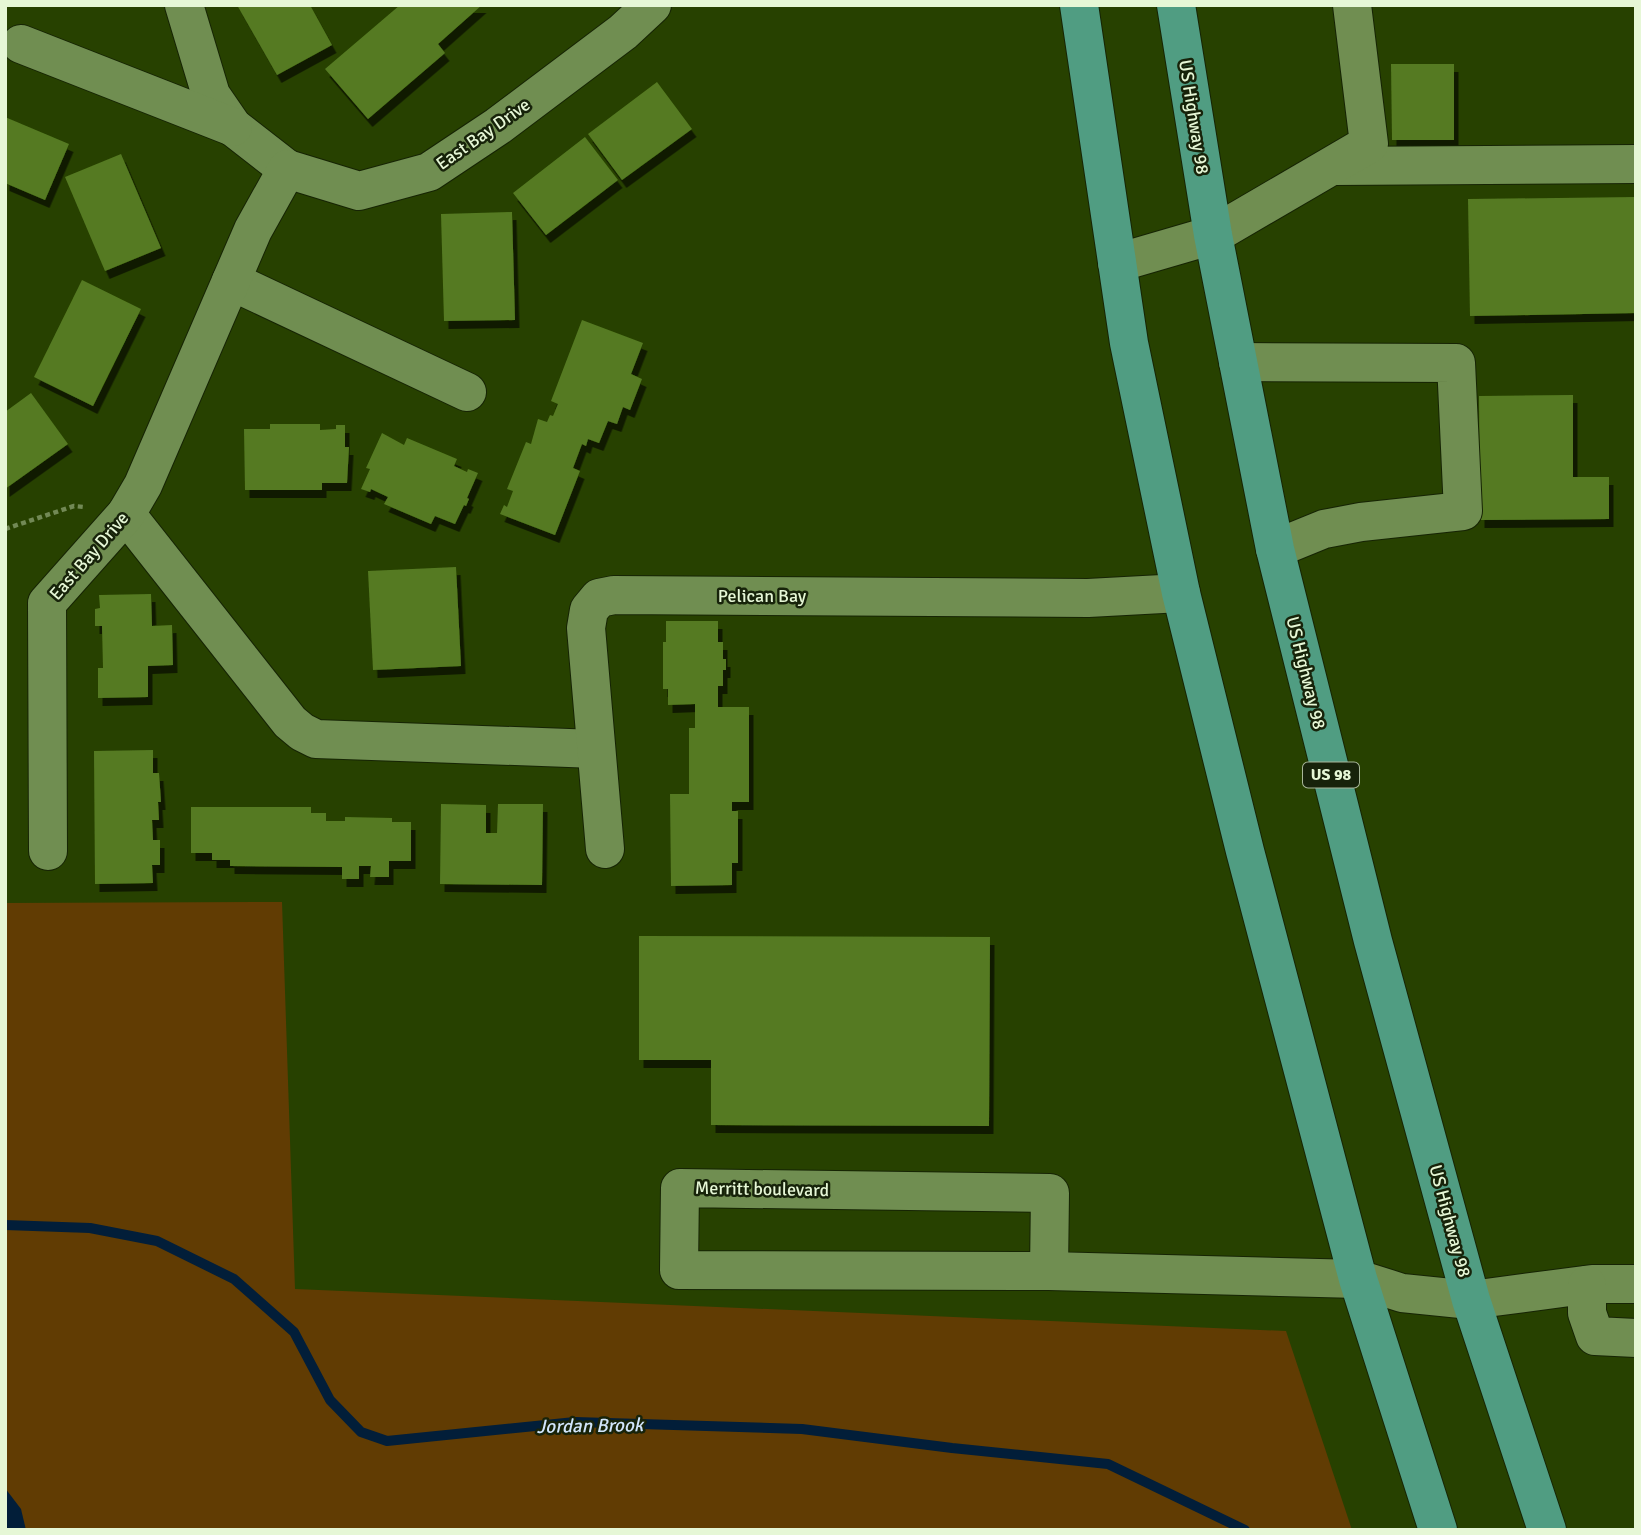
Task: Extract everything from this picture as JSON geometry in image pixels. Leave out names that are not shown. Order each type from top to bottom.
[{"type":"main road","points":[[1079,5],[1129,343],[1181,593],[1245,851],[1357,1279],[1438,1530]]},
{"type":"main road","name":"US Highway 98","points":[[1176,5],[1213,236],[1275,549],[1373,941],[1471,1300],[1547,1530]]},
{"type":"street","name":"East Bay Drive","points":[[184,5],[211,95],[233,127],[287,169],[359,191],[429,172],[498,126],[623,32],[652,5]]},
{"type":"street","points":[[1117,263],[1213,236],[1368,144],[1352,5]]},
{"type":"street","points":[[21,44],[233,127]]},
{"type":"street","points":[[1331,166],[1636,164]]},
{"type":"street","name":"East Bay Drive","points":[[48,851],[47,603],[127,514],[143,485],[253,230],[287,169]]},
{"type":"street","points":[[231,281],[467,392]]},
{"type":"street","points":[[1238,362],[1456,363],[1463,511],[1324,528],[1275,549]]},
{"type":"street","points":[[127,514],[290,722],[309,736],[316,739],[596,748]]},
{"type":"street","name":"Pelican Bay","points":[[605,849],[586,628],[589,610],[599,598],[642,595],[1088,598],[1181,593]]},
{"type":"street","name":"Merritt boulevard","points":[[1049,1271],[1050,1193],[680,1188],[678,1270],[1049,1271],[1357,1279],[1402,1293],[1471,1300],[1587,1285],[1636,1284]]},
{"type":"street","points":[[1587,1285],[1587,1313],[1595,1336],[1636,1338]]},
{"type":"path","points":[[5,529],[74,506],[127,514]]},
{"type":"shaded area","points":[[282,902],[295,1289],[1286,1331],[1352,1530],[5,1530],[5,903]]},
{"type":"water","points":[[5,1488],[21,1509],[26,1530],[5,1530]]},
{"type":"building","points":[[237,5],[310,5],[332,45],[277,75]]},
{"type":"building","points":[[400,5],[482,5],[438,44],[445,53],[368,119],[325,69]]},
{"type":"building","points":[[1391,64],[1454,64],[1454,140],[1392,140]]},
{"type":"building","points":[[657,82],[692,129],[622,180],[588,134]]},
{"type":"building","points":[[5,117],[69,144],[45,200],[5,183]]},
{"type":"building","points":[[585,137],[618,180],[546,235],[513,193]]},
{"type":"building","points":[[121,154],[161,248],[105,271],[65,177]]},
{"type":"building","points":[[1636,197],[1636,313],[1470,316],[1468,199]]},
{"type":"building","points":[[512,212],[515,320],[444,321],[441,214]]},
{"type":"building","points":[[82,280],[141,309],[93,406],[34,377]]},
{"type":"building","points":[[582,320],[643,343],[631,374],[642,379],[630,410],[623,407],[617,424],[608,421],[599,443],[588,439],[586,446],[582,444],[573,468],[580,471],[555,535],[500,514],[504,505],[507,507],[513,491],[507,489],[526,442],[531,444],[538,419],[547,422],[550,415],[553,416],[558,404],[551,401]]},
{"type":"building","points":[[31,393],[68,444],[5,489],[5,412]]},
{"type":"building","points":[[1573,395],[1573,477],[1609,477],[1609,519],[1480,520],[1479,396]]},
{"type":"building","points":[[270,424],[320,424],[320,430],[336,429],[336,425],[345,425],[345,447],[349,447],[347,483],[322,483],[322,490],[245,490],[244,429],[270,429]]},
{"type":"building","points":[[382,433],[404,445],[407,438],[457,459],[454,466],[467,472],[468,469],[478,473],[466,506],[464,505],[455,524],[435,516],[431,524],[384,504],[388,497],[371,489],[370,492],[361,489],[370,469],[366,468]]},
{"type":"building","points":[[456,567],[461,666],[373,670],[368,571]]},
{"type":"building","points":[[151,594],[152,626],[172,625],[173,665],[148,666],[148,697],[98,698],[98,668],[103,668],[102,626],[95,626],[95,609],[100,608],[99,595]]},
{"type":"building","points":[[666,621],[718,621],[718,642],[723,642],[726,670],[723,670],[723,686],[718,686],[718,707],[749,707],[749,802],[732,802],[732,811],[738,811],[738,863],[732,863],[732,885],[671,886],[670,794],[689,794],[689,728],[695,728],[695,704],[668,705],[668,689],[663,689]]},
{"type":"building","points":[[153,750],[153,773],[159,773],[161,802],[158,802],[159,820],[152,820],[153,840],[160,840],[160,865],[152,865],[153,883],[95,884],[94,751]]},
{"type":"building","points":[[441,804],[486,805],[486,833],[497,833],[498,804],[543,804],[542,885],[440,884]]},
{"type":"building","points":[[191,807],[311,807],[311,813],[326,813],[326,821],[345,821],[345,817],[392,818],[392,822],[411,822],[411,861],[389,861],[389,877],[370,877],[371,866],[359,866],[359,879],[342,879],[342,867],[230,866],[230,860],[212,860],[212,853],[191,853]]},
{"type":"building","points":[[639,936],[990,937],[989,1126],[711,1125],[711,1060],[639,1060]]},
{"type":"waterway","name":"Jordan Brook","points":[[5,1225],[90,1228],[157,1241],[234,1279],[294,1332],[330,1400],[361,1432],[387,1441],[575,1422],[802,1429],[1108,1464],[1245,1530]]}]
